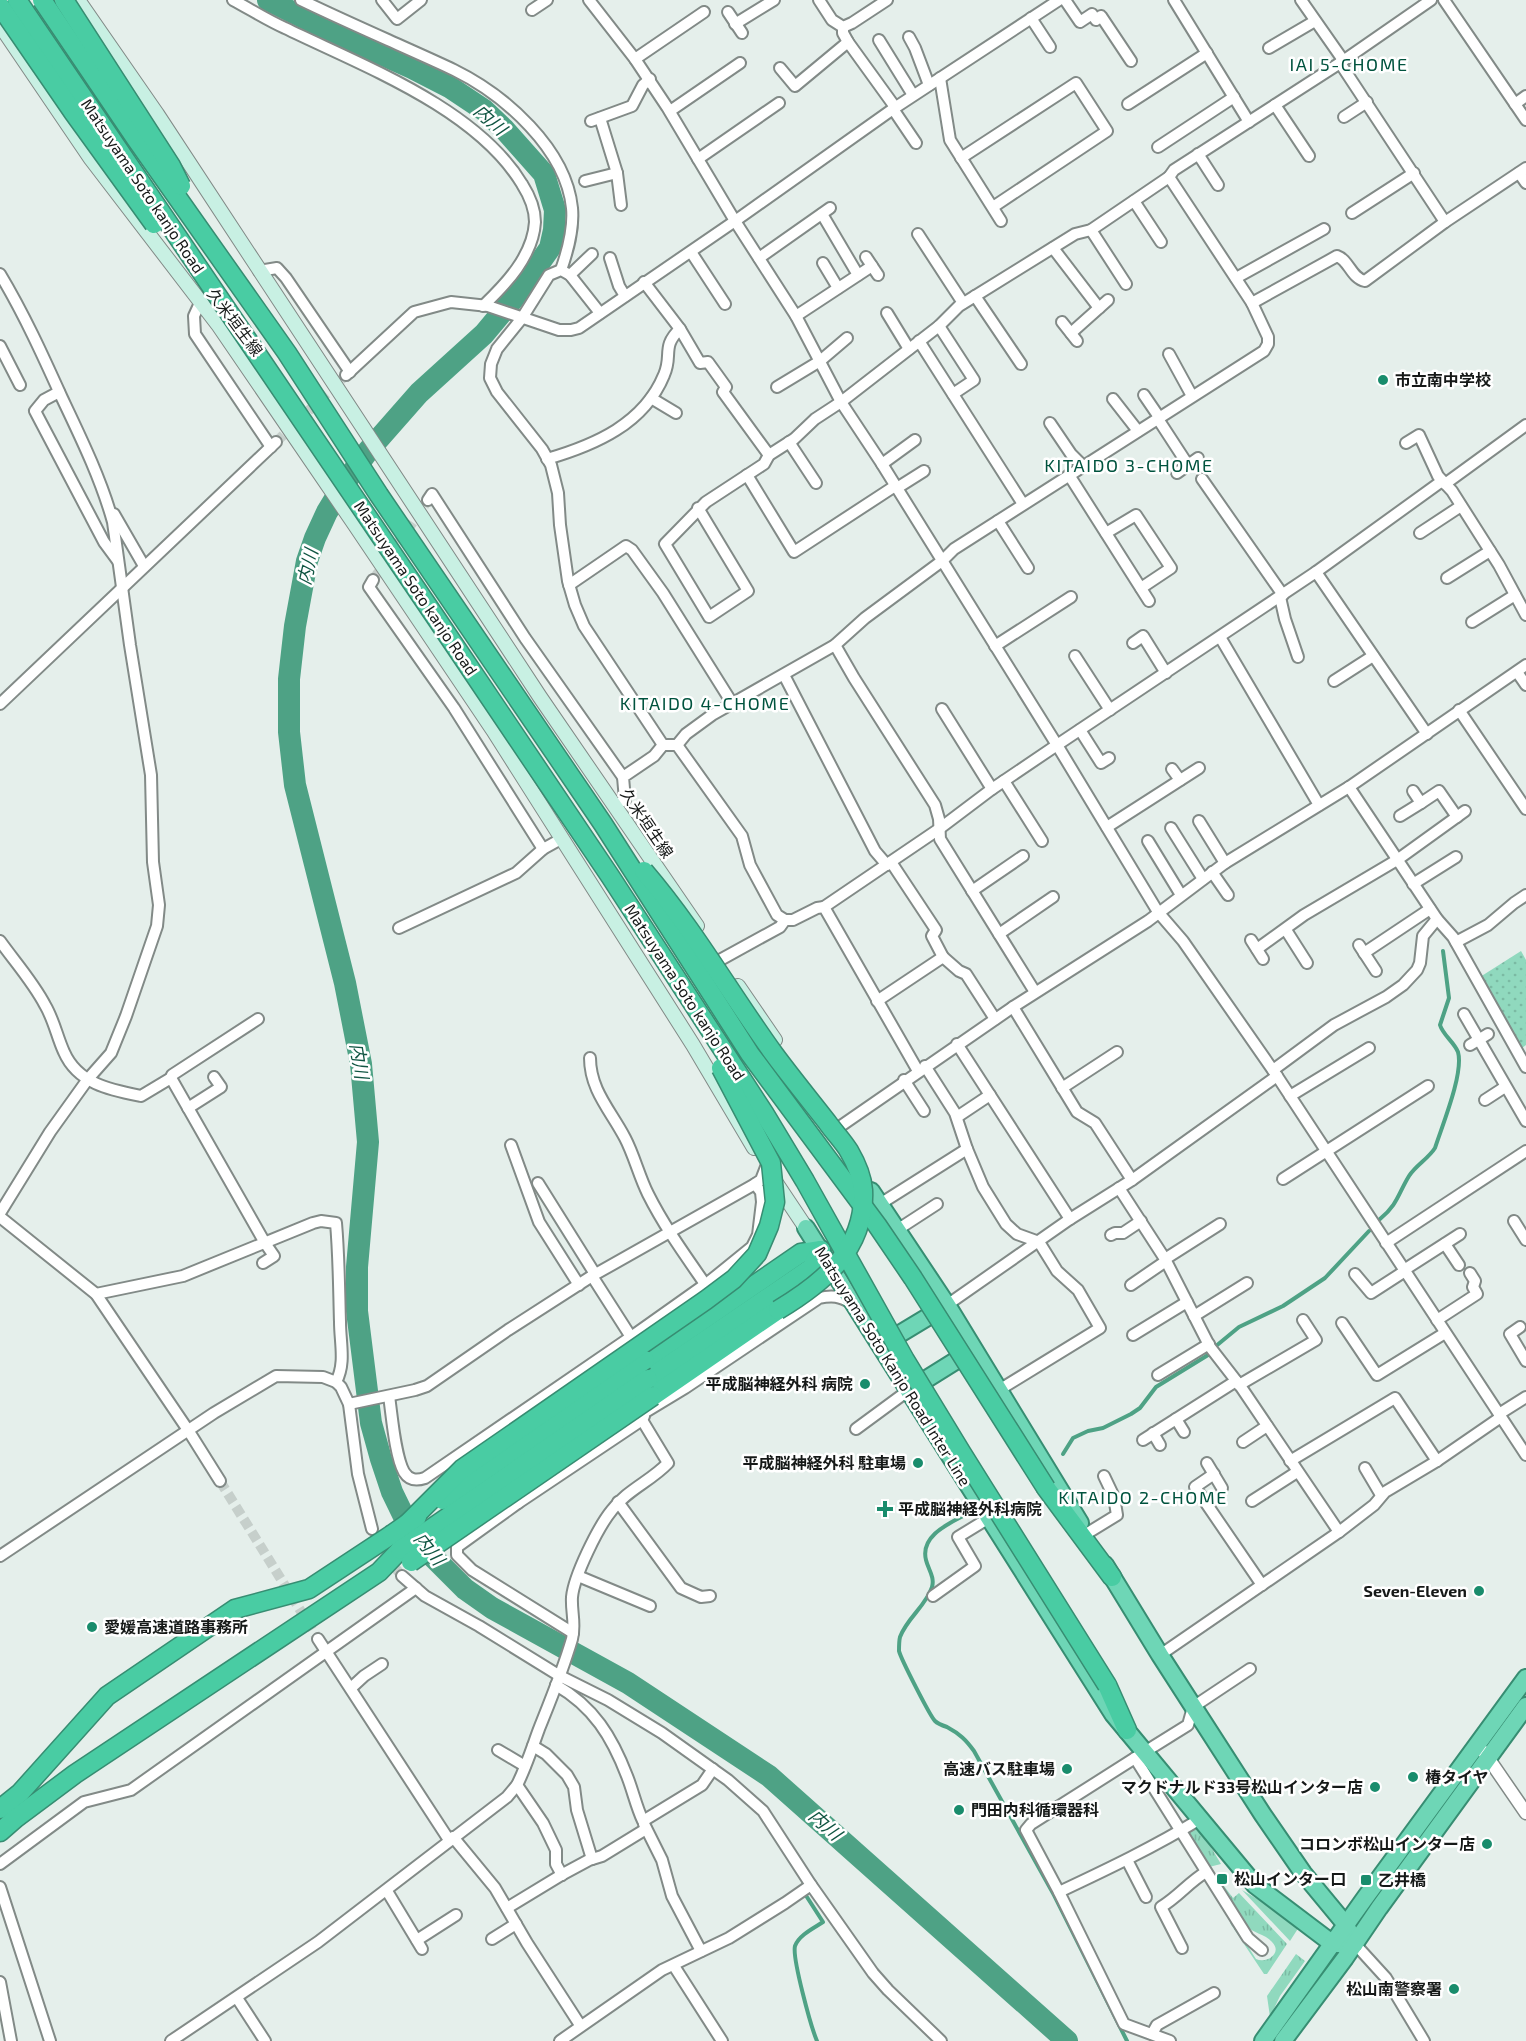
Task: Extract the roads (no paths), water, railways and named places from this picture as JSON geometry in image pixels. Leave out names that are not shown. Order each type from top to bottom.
[{"type":"highway","name":"Matsuyama Soto kanjo Road","points":[[17,0],[610,876],[764,1113],[805,1181],[911,1370],[1107,1685],[1127,1730]]},
{"type":"highway","name":"Matsuyama Soto kanjo Road","points":[[42,0],[136,139],[287,353],[385,504],[603,824],[750,1054],[889,1243],[1046,1488],[1112,1577]]},
{"type":"highway","points":[[64,0],[171,166],[203,231]]},
{"type":"highway","points":[[0,6],[73,112],[168,242],[267,367]]},
{"type":"highway","points":[[0,1833],[107,1696],[235,1609],[309,1589],[401,1556],[810,1291],[839,1262],[848,1248],[862,1209],[863,1188],[858,1168],[848,1149],[774,1054],[678,913],[603,824]]},
{"type":"highway","points":[[401,1556],[406,1524],[462,1469],[734,1279],[757,1254],[770,1226],[775,1202],[771,1163],[732,1087],[661,971],[610,876]]},
{"type":"highway","points":[[0,1809],[28,1798],[379,1572],[648,1380],[811,1268],[821,1250],[876,1197],[947,1305],[1193,1707],[1303,1873],[1346,1925],[1355,1944]]},
{"type":"highway","name":"Matsuyama Soto Kanjo Road Inter Line","points":[[806,1228],[1097,1690],[1127,1730],[1140,1755],[1200,1819],[1255,1885],[1333,1944]]},
{"type":"highway","points":[[406,1524],[801,1253],[821,1250]]},
{"type":"highway","points":[[880,1346],[947,1305]]},
{"type":"highway","points":[[909,1390],[974,1349]]},
{"type":"highway","points":[[1263,2041],[1526,1678]]},
{"type":"highway","points":[[1290,2038],[1379,1908],[1526,1706]]},
{"type":"highway","points":[[1333,1944],[1355,1944]]},
{"type":"main road","points":[[78,0],[157,114],[259,271]]},
{"type":"main road","name":"久米垣生線","points":[[0,25],[91,159],[219,326],[315,465],[493,730],[561,838]]},
{"type":"main road","points":[[91,159],[157,114]]},
{"type":"main road","name":"久米垣生線","points":[[259,271],[534,687],[835,1130],[876,1197]]},
{"type":"main road","points":[[614,805],[561,838],[806,1228]]},
{"type":"main road","points":[[702,1060],[761,1020]]},
{"type":"street","points":[[233,0],[432,102],[471,127],[501,154],[529,194],[535,222],[529,247],[517,267],[485,306]]},
{"type":"street","points":[[301,0],[456,71],[488,91],[517,115],[549,147],[564,174],[572,208],[570,243],[565,272]]},
{"type":"street","points":[[382,0],[397,19],[421,0]]},
{"type":"street","points":[[532,10],[547,0]]},
{"type":"street","points":[[589,0],[650,79],[670,111],[735,221],[796,316],[841,402],[1057,745],[1158,912],[1183,941],[1275,1073],[1526,1455]]},
{"type":"street","points":[[735,24],[774,0]]},
{"type":"street","points":[[819,0],[832,20],[843,27]]},
{"type":"street","points":[[843,27],[887,0]]},
{"type":"street","points":[[259,271],[276,268],[286,278],[348,373],[395,327],[414,312],[451,302],[485,306],[549,328],[571,330],[579,328],[691,252],[894,108],[1059,0]]},
{"type":"street","points":[[1065,0],[1080,22],[1092,14],[1096,20],[1101,16],[1131,61]]},
{"type":"street","points":[[1174,0],[1249,122]]},
{"type":"street","points":[[1301,0],[1445,222]]},
{"type":"street","points":[[698,508],[748,591],[709,617],[665,544],[698,508],[764,464],[769,455],[939,326],[963,303],[1075,234],[1091,230],[1169,177],[1174,170],[1431,0]]},
{"type":"street","points":[[1444,0],[1526,120]]},
{"type":"street","points":[[635,59],[691,27],[704,12]]},
{"type":"street","points":[[728,12],[742,33]]},
{"type":"street","points":[[1031,18],[1050,47]]},
{"type":"street","points":[[1269,48],[1315,21]]},
{"type":"street","points":[[843,27],[843,33],[916,143]]},
{"type":"street","points":[[909,37],[929,85]]},
{"type":"street","points":[[879,40],[914,95]]},
{"type":"street","points":[[780,68],[795,86],[849,42]]},
{"type":"street","points":[[1128,104],[1207,53]]},
{"type":"street","points":[[670,111],[740,63]]},
{"type":"street","points":[[940,78],[950,140],[1001,221]]},
{"type":"street","points":[[621,205],[616,172],[596,119],[632,106],[643,85],[650,79]]},
{"type":"street","points":[[961,158],[1076,83],[1107,131],[993,207]]},
{"type":"street","points":[[1515,104],[1526,96]]},
{"type":"street","points":[[1158,147],[1234,97]]},
{"type":"street","points":[[1344,117],[1367,102]]},
{"type":"street","points":[[698,159],[778,103]]},
{"type":"street","points":[[1275,105],[1310,156]]},
{"type":"street","points":[[1198,154],[1218,185]]},
{"type":"street","points":[[1252,303],[1337,256],[1342,258],[1357,279],[1365,281],[1445,222],[1522,170],[1526,183]]},
{"type":"street","points":[[585,181],[616,172]]},
{"type":"street","points":[[1352,213],[1414,173]]},
{"type":"street","points":[[663,745],[677,745],[697,726],[732,703],[836,645],[865,618],[942,561],[954,549],[1264,351],[1268,344],[1268,337],[1252,303],[1169,177]]},
{"type":"street","points":[[1134,201],[1161,242]]},
{"type":"street","points":[[759,258],[826,211],[858,274]]},
{"type":"street","points":[[1236,278],[1324,229]]},
{"type":"street","points":[[1091,230],[1126,284]]},
{"type":"street","points":[[918,234],[963,303]]},
{"type":"street","points":[[1053,248],[1104,304],[1074,337],[1062,322]]},
{"type":"street","points":[[691,252],[725,303]]},
{"type":"street","points":[[592,254],[565,272],[549,275],[497,349],[491,364],[490,378],[497,392],[543,448],[557,482],[560,525],[574,605],[584,626],[663,745]]},
{"type":"street","points":[[610,258],[619,286],[625,296]]},
{"type":"street","points":[[823,263],[838,288]]},
{"type":"street","points":[[796,316],[872,266]]},
{"type":"street","points":[[565,272],[600,313]]},
{"type":"street","points":[[0,274],[19,307],[108,503],[144,566]]},
{"type":"street","points":[[644,282],[680,329],[700,363],[708,362],[726,387],[718,394],[769,455]]},
{"type":"street","points":[[975,296],[1021,364]]},
{"type":"street","points":[[0,704],[273,444],[195,334],[194,316],[200,303]]},
{"type":"street","points":[[887,313],[909,349]]},
{"type":"street","points":[[939,326],[974,380],[953,394]]},
{"type":"street","points":[[547,459],[600,441],[621,429],[651,398],[665,374],[670,338],[680,329]]},
{"type":"street","points":[[777,387],[820,362],[847,338]]},
{"type":"street","points":[[919,341],[1023,504]]},
{"type":"street","points":[[0,346],[20,385]]},
{"type":"street","points":[[1169,354],[1192,396]]},
{"type":"street","points":[[59,392],[44,400],[35,411],[104,542],[120,564]]},
{"type":"street","points":[[1144,395],[1188,465]]},
{"type":"street","points":[[651,398],[676,413]]},
{"type":"street","points":[[1113,399],[1138,431]]},
{"type":"street","points":[[1050,423],[1071,454],[1083,466]]},
{"type":"street","points":[[720,960],[780,927],[785,920],[800,918],[817,908],[824,907],[939,829],[992,789],[1282,596],[1526,425]]},
{"type":"street","points":[[1406,443],[1419,435],[1444,483],[1490,551],[1526,615]]},
{"type":"street","points":[[882,464],[915,440]]},
{"type":"street","points":[[789,442],[816,483]]},
{"type":"street","points":[[1177,473],[1198,458]]},
{"type":"street","points":[[747,475],[794,552],[924,471]]},
{"type":"street","points":[[1069,475],[1149,601]]},
{"type":"street","points":[[1202,479],[1252,541],[1282,596],[1285,619],[1298,657]]},
{"type":"street","points":[[1214,496],[1224,490]]},
{"type":"street","points":[[428,500],[432,494],[525,638],[623,777],[625,800],[614,805]]},
{"type":"street","points":[[108,503],[120,564],[130,645],[151,775],[153,862],[159,905],[156,926],[147,958],[111,1053],[87,1079],[50,1132],[0,1215],[96,1294],[220,1481]]},
{"type":"street","points":[[1420,533],[1461,506]]},
{"type":"street","points":[[1106,533],[1136,515],[1171,568],[1141,588]]},
{"type":"street","points":[[998,521],[1028,568]]},
{"type":"street","points":[[569,585],[626,546],[632,550],[663,593],[732,703]]},
{"type":"street","points":[[1446,578],[1490,551]]},
{"type":"street","points":[[1316,572],[1427,734]]},
{"type":"street","points":[[374,580],[369,587],[454,708],[543,849]]},
{"type":"street","points":[[1472,622],[1515,595]]},
{"type":"street","points":[[995,646],[1071,597]]},
{"type":"street","points":[[1133,643],[1143,636],[1166,673]]},
{"type":"street","points":[[1220,637],[1319,805]]},
{"type":"street","points":[[1294,645],[1305,641]]},
{"type":"street","points":[[836,645],[854,678],[935,805],[939,819],[940,839],[1035,992]]},
{"type":"street","points":[[1075,656],[1110,710]]},
{"type":"street","points":[[1334,681],[1373,656]]},
{"type":"street","points":[[835,1130],[957,1044],[1148,921],[1207,875],[1348,787],[1521,669],[1526,685]]},
{"type":"street","points":[[784,675],[875,851],[889,863],[936,930],[932,936],[943,957],[958,971],[966,974],[995,1019]]},
{"type":"street","points":[[942,709],[947,728],[992,789]]},
{"type":"street","points":[[1459,710],[1526,809]]},
{"type":"street","points":[[1080,730],[1101,763],[1109,758]]},
{"type":"street","points":[[623,777],[654,756],[663,745]]},
{"type":"street","points":[[677,745],[742,836],[750,865],[773,910],[785,920]]},
{"type":"street","points":[[1107,827],[1199,768]]},
{"type":"street","points":[[1172,769],[1180,780]]},
{"type":"street","points":[[1004,781],[1042,841]]},
{"type":"street","points":[[1348,787],[1430,909],[1456,942],[1526,1067]]},
{"type":"street","points":[[1413,791],[1421,803]]},
{"type":"street","points":[[1257,950],[1304,915],[1397,860],[1461,814],[1439,791],[1400,816]]},
{"type":"street","points":[[1199,821],[1225,863]]},
{"type":"street","points":[[1171,828],[1207,875],[1228,895]]},
{"type":"street","points":[[399,928],[516,873],[543,849],[561,838]]},
{"type":"street","points":[[1148,841],[1181,895]]},
{"type":"street","points":[[972,891],[1023,856]]},
{"type":"street","points":[[1413,884],[1456,857]]},
{"type":"street","points":[[1456,942],[1488,925],[1526,895]]},
{"type":"street","points":[[999,934],[1053,897]]},
{"type":"street","points":[[824,907],[877,1001],[957,1117],[982,1187],[1006,1224],[1017,1234],[1039,1242],[1057,1271],[1078,1290],[1100,1328],[999,1390]]},
{"type":"street","points":[[1376,971],[1362,949],[1430,909]]},
{"type":"street","points":[[947,1305],[1070,1218],[1132,1180],[1275,1073],[1334,1025],[1386,997],[1403,985],[1417,970],[1424,936],[1437,919]]},
{"type":"street","points":[[1286,930],[1307,963]]},
{"type":"street","points":[[0,940],[45,1005],[64,1054],[73,1067],[96,1085],[109,1090],[141,1096],[258,1019]]},
{"type":"street","points":[[877,1001],[943,957]]},
{"type":"street","points":[[1013,1007],[1077,1112],[1095,1123],[1132,1180]]},
{"type":"street","points":[[1464,1014],[1526,1121]]},
{"type":"street","points":[[957,1044],[1070,1218]]},
{"type":"street","points":[[1290,1096],[1369,1048]]},
{"type":"street","points":[[1062,1088],[1117,1052]]},
{"type":"street","points":[[590,1058],[590,1072],[597,1092],[626,1140],[647,1192],[670,1232],[705,1284]]},
{"type":"street","points":[[189,1108],[221,1088],[214,1077]]},
{"type":"street","points":[[171,1078],[274,1256],[263,1263]]},
{"type":"street","points":[[904,1080],[924,1111]]},
{"type":"street","points":[[1283,1179],[1428,1086]]},
{"type":"street","points":[[1485,1100],[1505,1087]]},
{"type":"street","points":[[957,1117],[990,1095]]},
{"type":"street","points":[[511,1145],[539,1222],[579,1285]]},
{"type":"street","points":[[876,1197],[967,1149]]},
{"type":"street","points":[[1386,1243],[1526,1151]]},
{"type":"street","points":[[352,1404],[415,1390],[438,1380],[508,1330],[594,1275],[755,1184],[761,1180],[766,1167]]},
{"type":"street","points":[[171,2041],[318,1942],[507,1797],[517,1785],[560,1677],[573,1635],[572,1597],[578,1576],[603,1524],[618,1502],[668,1463],[644,1415],[631,1337],[538,1183]]},
{"type":"street","points":[[386,1397],[404,1471],[409,1478],[417,1481],[425,1478],[733,1264],[756,1242],[762,1197],[755,1184]]},
{"type":"street","points":[[1119,1188],[1166,1260],[1209,1344],[1339,1532]]},
{"type":"street","points":[[897,1230],[937,1204]]},
{"type":"street","points":[[96,1294],[183,1276],[313,1223],[321,1221],[336,1223],[340,1263],[342,1356],[340,1376],[336,1382]]},
{"type":"street","points":[[1111,1235],[1122,1233],[1142,1221]]},
{"type":"street","points":[[1514,1221],[1526,1240]]},
{"type":"street","points":[[1131,1285],[1220,1224]]},
{"type":"street","points":[[1355,1274],[1371,1293],[1460,1234]]},
{"type":"street","points":[[1445,1244],[1459,1265]]},
{"type":"street","points":[[1437,1320],[1477,1294],[1473,1287],[1475,1281],[1470,1273]]},
{"type":"street","points":[[1194,1316],[1247,1282]]},
{"type":"street","points":[[573,1635],[472,1570],[457,1555],[457,1547],[644,1415],[819,1298],[830,1295],[841,1297],[856,1306]]},
{"type":"street","points":[[1133,1335],[1187,1302]]},
{"type":"street","points":[[1160,1445],[1148,1436],[1316,1340],[1303,1320]]},
{"type":"street","points":[[1342,1323],[1377,1376],[1445,1333]]},
{"type":"street","points":[[1520,1328],[1510,1334],[1526,1361]]},
{"type":"street","points":[[1158,1375],[1209,1344]]},
{"type":"street","points":[[0,1556],[188,1430],[269,1378],[276,1376],[323,1377],[336,1382],[352,1404],[358,1474],[372,1529]]},
{"type":"street","points":[[856,1429],[909,1390]]},
{"type":"street","points":[[1160,1655],[1339,1532],[1374,1505],[1382,1495],[1437,1461],[1526,1397]]},
{"type":"street","points":[[1290,1461],[1395,1398],[1437,1461]]},
{"type":"street","points":[[1176,1419],[1184,1432]]},
{"type":"street","points":[[1243,1442],[1267,1426]]},
{"type":"street","points":[[477,1443],[518,1503]]},
{"type":"street","points":[[1207,1463],[1222,1488]]},
{"type":"street","points":[[1365,1468],[1382,1495]]},
{"type":"street","points":[[1252,1501],[1297,1472]]},
{"type":"street","points":[[1214,1474],[1195,1487],[1262,1585]]},
{"type":"street","points":[[1086,1534],[1117,1515],[1114,1497],[1104,1476]]},
{"type":"street","points":[[618,1502],[681,1588],[701,1597],[710,1596]]},
{"type":"street","points":[[933,1596],[975,1566],[958,1537],[989,1518]]},
{"type":"street","points":[[401,1556],[416,1588],[425,1596],[479,1626],[560,1677],[617,1705],[682,1746],[713,1768],[763,1811],[811,1885],[873,1973],[942,2041]]},
{"type":"street","points":[[578,1576],[650,1606]]},
{"type":"street","points":[[0,1864],[84,1802],[131,1790],[416,1588]]},
{"type":"street","points":[[318,1639],[451,1839],[488,1878],[580,2025]]},
{"type":"street","points":[[351,1688],[382,1664]]},
{"type":"street","points":[[1170,2041],[1124,2024],[1026,1830],[1031,1824],[1188,1725],[1193,1707],[1250,1669]]},
{"type":"street","points":[[560,1677],[609,1736],[625,1771],[644,1825],[662,1860],[672,1896],[701,1951]]},
{"type":"street","points":[[1478,1743],[1526,1813]]},
{"type":"street","points":[[533,1746],[546,1754],[567,1775],[574,1787],[577,1810],[592,1859]]},
{"type":"street","points":[[498,1750],[525,1766]]},
{"type":"street","points":[[1140,1755],[1180,1831],[1248,1938],[1262,1950]]},
{"type":"street","points":[[507,1908],[562,1875],[602,1856],[702,1785],[713,1768]]},
{"type":"street","points":[[517,1785],[543,1823],[556,1850],[556,1864],[562,1875]]},
{"type":"street","points":[[1059,1892],[1127,1860],[1200,1819]]},
{"type":"street","points":[[1127,1860],[1146,1897]]},
{"type":"street","points":[[1182,1948],[1161,1907],[1175,1899],[1196,1878],[1206,1872]]},
{"type":"street","points":[[560,2041],[662,1970],[748,1927],[811,1885]]},
{"type":"street","points":[[0,1887],[50,2041]]},
{"type":"street","points":[[387,1891],[419,1944],[456,1915]]},
{"type":"street","points":[[492,1939],[516,1924]]},
{"type":"street","points":[[1355,1944],[1386,1978],[1424,2041]]},
{"type":"street","points":[[674,1966],[722,2041]]},
{"type":"street","points":[[0,1982],[12,2041]]},
{"type":"street","points":[[1152,2034],[1157,2025],[1214,1993]]},
{"type":"street","points":[[237,1998],[265,2041]]},
{"type":"street","points":[[1281,2016],[1290,2038]]},
{"type":"waterway","name":"内川","points":[[268,0],[340,36],[412,68],[451,88],[484,110],[544,174],[555,210],[550,248],[519,292],[484,334],[419,393],[368,451],[344,484],[327,512],[307,561],[295,626],[289,679],[289,732],[295,785],[345,983],[361,1064],[368,1142],[357,1267],[357,1311],[371,1423],[392,1492],[410,1529],[424,1548],[465,1589],[492,1608],[628,1683],[769,1776],[1067,2041]]},
{"type":"waterway","points":[[1380,1219],[1394,1204],[1412,1172],[1435,1148],[1455,1086],[1458,1073],[1458,1052],[1440,1025],[1449,998],[1443,951]]},
{"type":"waterway","points":[[1216,1346],[1239,1327],[1283,1306],[1325,1278],[1369,1231]]},
{"type":"waterway","points":[[1063,1454],[1073,1438],[1088,1431],[1103,1428],[1131,1414],[1140,1408],[1156,1387],[1208,1355]]},
{"type":"waterway","points":[[965,1515],[937,1532],[927,1544],[925,1552],[932,1576],[932,1587],[903,1630],[899,1651],[935,1721],[959,1735],[974,1751],[1054,1895],[1127,2041]]},
{"type":"waterway","points":[[805,1894],[823,1922],[803,1935],[795,1946],[799,1978],[817,2041]]},
{"type":"tunnel","points":[[276,442],[346,375]]},
{"type":"tunnel","points":[[373,580],[428,500]]},
{"type":"tunnel","points":[[220,1481],[318,1639]]},
{"type":"tunnel","points":[[372,1529],[392,1564],[402,1576]]},
{"type":"place","name":"市立南中学校","points":[[1383,380]]},
{"type":"place","name":"平成脳神経外科 病院","points":[[865,1384]]},
{"type":"place","name":"平成脳神経外科 駐車場","points":[[918,1463]]},
{"type":"place","name":"平成脳神経外科病院","points":[[885,1509]]},
{"type":"place","name":"Seven-Eleven","points":[[1479,1591]]},
{"type":"place","name":"愛媛高速道路事務所","points":[[92,1627]]},
{"type":"place","name":"高速バス駐車場","points":[[1067,1769]]},
{"type":"place","name":"椿タイヤ","points":[[1413,1777]]},
{"type":"place","name":"マクドナルド33号松山インター店","points":[[1375,1787]]},
{"type":"place","name":"門田内科循環器科","points":[[959,1810]]},
{"type":"place","name":"コロンボ松山インター店","points":[[1487,1844]]},
{"type":"place","name":"松山インター口","points":[[1222,1879]]},
{"type":"place","name":"乙井橋","points":[[1366,1880]]},
{"type":"place","name":"松山南警察署","points":[[1454,1989]]},
{"type":"district","name":"IAI 5-CHOME","points":[[1349,65]]},
{"type":"district","name":"KITAIDO 3-CHOME","points":[[1129,466]]},
{"type":"district","name":"KITAIDO 4-CHOME","points":[[705,704]]},
{"type":"district","name":"KITAIDO 2-CHOME","points":[[1143,1498]]}]
